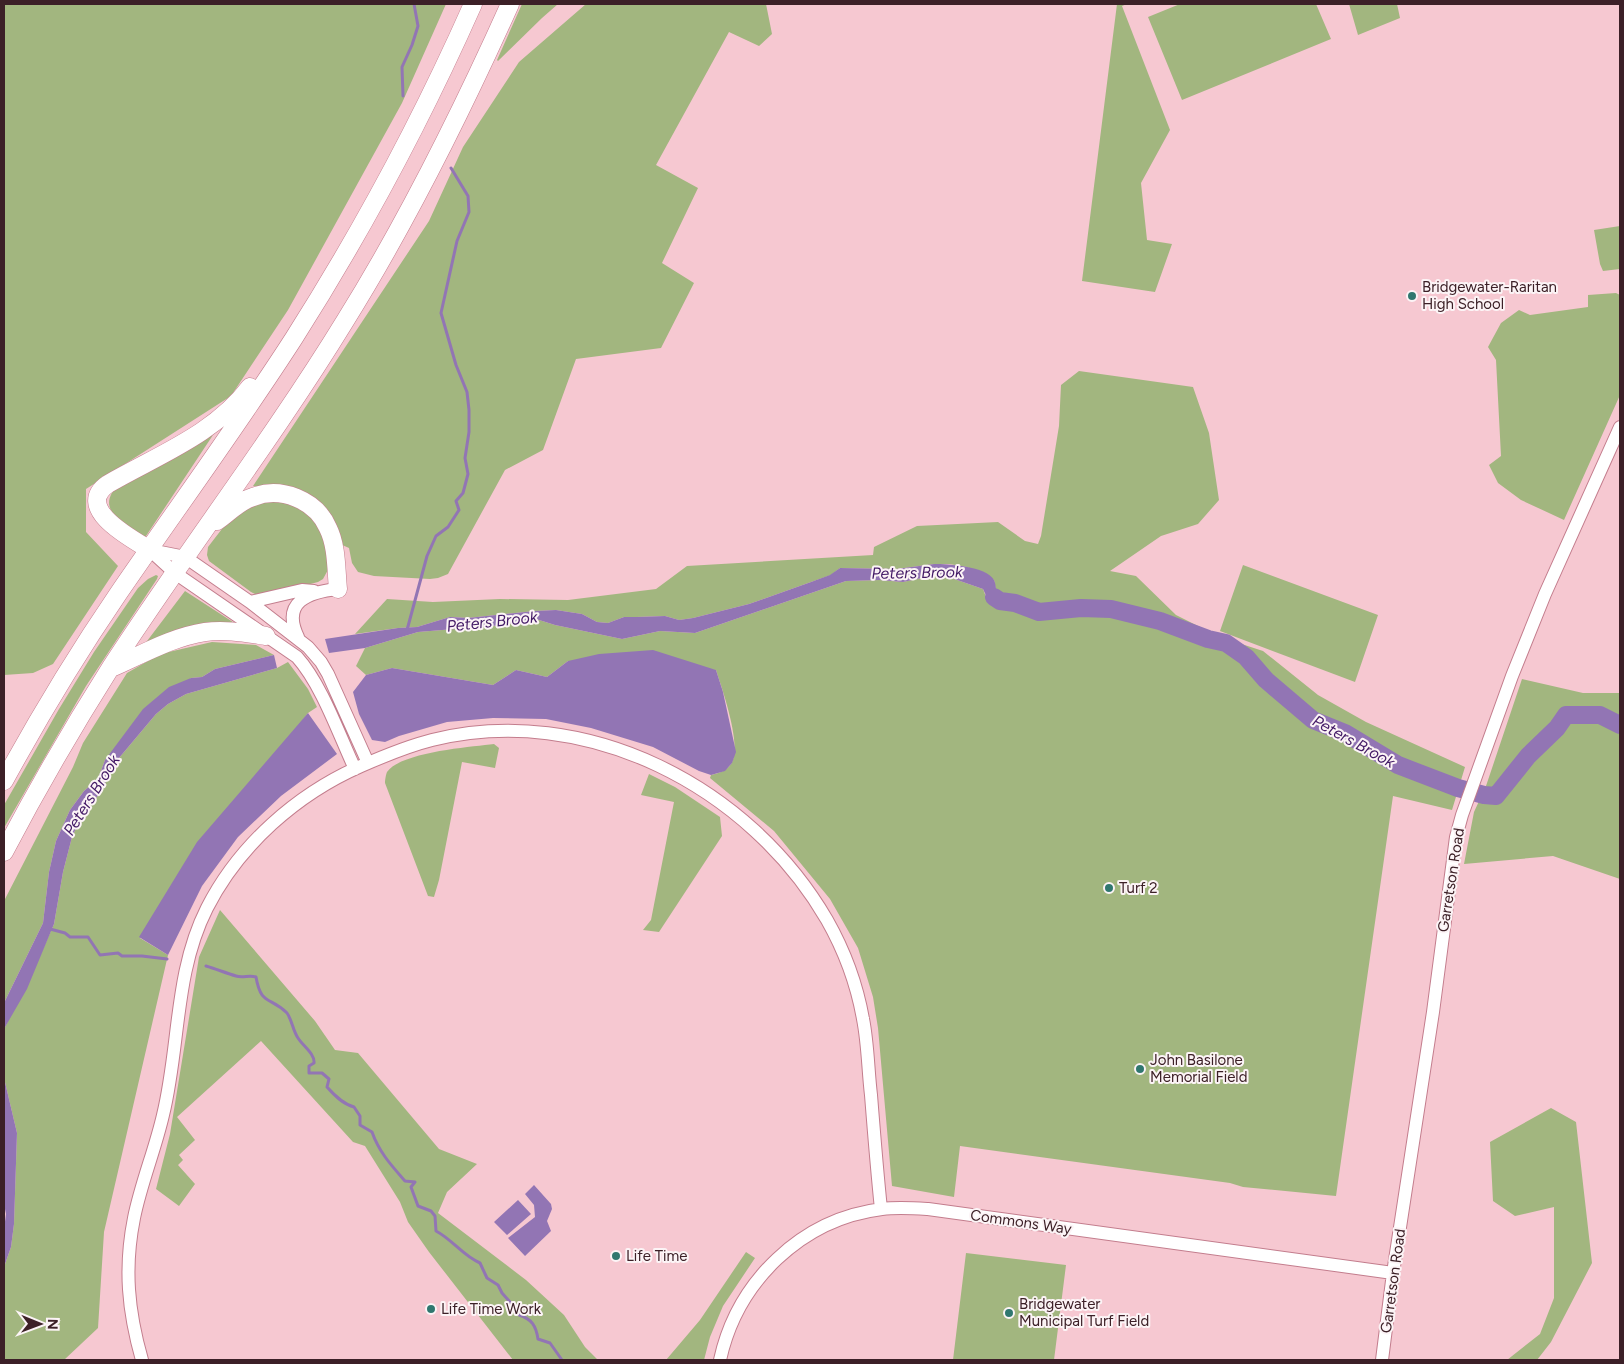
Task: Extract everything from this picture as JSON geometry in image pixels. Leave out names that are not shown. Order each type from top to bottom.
[{"type":"highway","points":[[4,781],[81,651],[119,592],[150,550],[294,337],[352,243],[425,106],[473,4]]},
{"type":"highway","points":[[4,852],[76,725],[111,668],[175,572],[294,402],[389,249],[452,130],[510,4]]},
{"type":"highway","points":[[150,550],[104,518],[99,509],[98,499],[101,490],[108,484],[202,432],[227,413],[245,394],[275,354],[294,337]]},
{"type":"highway","points":[[206,528],[253,496],[277,493],[299,499],[317,512],[329,528],[335,551],[338,589]]},
{"type":"highway","points":[[111,668],[185,637],[205,632],[224,631],[266,636]]},
{"type":"street","name":"Garretson Road","points":[[1382,1360],[1393,1273],[1433,1012],[1456,836],[1478,769],[1545,594],[1620,427]]},
{"type":"street","points":[[150,550],[185,558],[250,602],[314,652],[325,668],[368,763]]},
{"type":"street","points":[[150,550],[175,572],[297,658],[311,675],[355,769]]},
{"type":"street","points":[[250,602],[302,590],[338,589]]},
{"type":"street","points":[[299,639],[292,626],[295,606],[303,598],[319,591]]},
{"type":"street","points":[[142,1360],[132,1324],[128,1297],[130,1249],[136,1209],[165,1107],[185,968],[195,935],[216,890],[249,847],[290,808],[320,787],[368,763],[400,750],[434,740],[498,732],[546,733],[604,744],[651,761],[700,787],[743,820],[785,862],[816,901],[838,941],[852,976],[865,1031],[881,1209]]},
{"type":"street","name":"Commons Way","points":[[720,1360],[732,1321],[739,1308],[765,1270],[781,1254],[811,1234],[832,1223],[850,1216],[881,1209],[936,1210],[1393,1273]]},
{"type":"green space","points":[[4,4],[446,4],[402,103],[288,310],[231,396],[86,489],[86,532],[118,566],[53,664],[33,673],[4,675]]},
{"type":"green space","points":[[522,4],[558,4],[498,61],[497,60]]},
{"type":"green space","points":[[586,4],[766,4],[772,34],[759,46],[729,32],[656,165],[698,188],[662,263],[694,283],[661,348],[576,359],[543,450],[505,470],[448,574],[430,579],[374,576],[358,572],[352,563],[349,548],[340,544],[294,489],[253,486],[429,221],[463,147],[519,62]]},
{"type":"green space","points":[[1117,4],[1127,4],[1122,6],[1170,130],[1141,183],[1147,240],[1172,244],[1155,292],[1082,281]]},
{"type":"green space","points":[[1180,4],[1316,4],[1331,39],[1182,100],[1148,17]]},
{"type":"green space","points":[[1349,4],[1397,4],[1400,18],[1358,35]]},
{"type":"green space","points":[[1620,226],[1620,269],[1603,271],[1594,230]]},
{"type":"green space","points":[[1616,293],[1620,295],[1620,395],[1564,520],[1521,500],[1498,483],[1489,465],[1501,456],[1496,360],[1488,347],[1501,323],[1519,310],[1530,315],[1588,307],[1588,295]]},
{"type":"green space","points":[[1079,371],[1193,387],[1209,433],[1219,500],[1198,524],[1161,536],[1110,571],[1136,576],[1176,615],[1220,637],[1263,651],[1318,695],[1366,722],[1465,767],[1452,810],[1393,796],[1336,1196],[1243,1187],[1230,1183],[960,1146],[954,1197],[892,1186],[878,1028],[873,997],[858,948],[830,899],[774,831],[710,778],[711,775],[720,772],[731,764],[735,745],[727,704],[716,670],[568,661],[547,677],[516,670],[493,685],[392,668],[366,675],[356,666],[365,648],[418,632],[503,625],[536,619],[555,625],[622,639],[660,631],[695,633],[846,581],[880,580],[903,582],[940,574],[983,589],[986,597],[1014,603],[997,595],[994,580],[967,567],[934,564],[897,569],[840,568],[831,575],[749,604],[679,620],[665,616],[624,617],[608,623],[597,622],[582,614],[556,610],[468,618],[450,617],[417,627],[355,634],[387,599],[433,602],[500,599],[568,600],[656,589],[687,566],[873,555],[874,547],[917,526],[998,522],[1025,541],[1038,544],[1041,536],[1059,426],[1061,385]]},
{"type":"green space","points":[[213,435],[146,536],[143,536],[119,520],[110,508],[109,500],[112,492],[120,483]]},
{"type":"green space","points":[[266,499],[302,507],[326,535],[329,568],[323,579],[264,596],[257,595],[209,561],[207,555],[208,547],[235,512]]},
{"type":"green space","points":[[1243,565],[1378,615],[1355,682],[1220,631]]},
{"type":"green space","points":[[156,575],[158,576],[157,579],[86,686],[4,828],[4,805],[59,709],[94,652],[138,588]]},
{"type":"green space","points":[[185,591],[236,624],[141,649]]},
{"type":"green space","points":[[212,642],[256,645],[274,655],[215,669],[202,677],[191,678],[105,760],[98,779],[84,791],[70,810],[56,841],[49,872],[43,923],[4,1003],[4,901],[73,767],[83,743],[127,673],[160,654]]},
{"type":"green space","points":[[288,662],[308,689],[317,707],[308,713],[140,938],[168,955],[104,1232],[98,1328],[64,1360],[4,1360],[4,1267],[11,1247],[14,1224],[17,1133],[4,1078],[4,1029],[32,974],[54,924],[63,872],[72,837],[81,817],[99,794],[119,758],[156,714],[168,704],[186,694],[277,668]]},
{"type":"green space","points":[[1522,679],[1583,693],[1620,693],[1620,879],[1553,856],[1464,864],[1474,812],[1486,786]]},
{"type":"green space","points":[[494,744],[499,748],[495,768],[462,762],[439,880],[434,897],[428,896],[385,783],[387,772],[395,765],[421,755]]},
{"type":"green space","points":[[649,774],[675,787],[720,817],[722,836],[659,932],[643,930],[651,920],[674,802],[641,795]]},
{"type":"green space","points":[[220,910],[315,1021],[335,1050],[358,1053],[439,1149],[477,1164],[447,1192],[438,1213],[526,1280],[564,1315],[585,1347],[598,1360],[513,1360],[408,1222],[400,1202],[365,1146],[353,1142],[261,1041],[177,1117],[195,1140],[179,1155],[183,1160],[178,1165],[195,1184],[179,1206],[156,1189],[170,1134],[199,957]]},
{"type":"green space","points":[[1551,1108],[1576,1122],[1592,1263],[1551,1342],[1537,1360],[1507,1360],[1540,1334],[1554,1298],[1554,1207],[1515,1216],[1493,1201],[1490,1142]]},
{"type":"green space","points":[[746,1252],[755,1258],[723,1306],[710,1337],[704,1360],[666,1360],[700,1320]]},
{"type":"green space","name":"Bridgewater Municipal Turf Field","points":[[966,1253],[1066,1265],[1054,1360],[953,1360]]},
{"type":"water","points":[[934,564],[966,567],[990,575],[994,580],[997,595],[1015,603],[1010,605],[996,604],[988,598],[983,589],[940,574],[903,582],[880,580],[846,581],[695,633],[660,631],[622,639],[555,625],[536,619],[503,625],[418,632],[365,648],[329,653],[325,639],[417,627],[450,617],[468,618],[535,611],[556,610],[582,614],[597,622],[608,623],[624,617],[665,616],[679,620],[749,604],[830,575],[840,568],[897,569]]},
{"type":"water","points":[[653,650],[716,670],[723,692],[736,752],[732,763],[725,771],[711,775],[699,771],[653,747],[591,728],[546,719],[493,718],[447,722],[385,742],[372,740],[359,714],[353,692],[366,675],[392,668],[493,685],[516,670],[547,677],[568,661],[599,654]]},
{"type":"water","points":[[274,655],[277,668],[186,694],[168,704],[156,714],[119,758],[99,794],[81,817],[72,837],[63,872],[54,924],[27,989],[4,1029],[4,1003],[43,923],[49,872],[56,841],[70,810],[84,791],[98,779],[105,760],[143,709],[169,687],[191,678],[202,677],[215,669]]},
{"type":"water","points":[[308,713],[337,754],[281,796],[238,837],[202,886],[168,955],[139,937],[197,842]]},
{"type":"water","points":[[4,1078],[17,1133],[14,1224],[11,1247],[4,1267],[6,1214],[4,1204]]},
{"type":"water","points":[[534,1185],[551,1204],[552,1209],[547,1221],[551,1231],[525,1256],[508,1238],[535,1217],[534,1205],[525,1194]]},
{"type":"water","points":[[518,1200],[531,1214],[507,1235],[494,1222]]},
{"type":"waterway","points":[[403,96],[402,67],[418,26],[414,4]]},
{"type":"waterway","points":[[407,630],[427,556],[436,536],[448,527],[459,510],[456,501],[463,493],[468,474],[465,458],[469,432],[467,392],[456,365],[441,313],[457,241],[469,212],[468,196],[451,168]]},
{"type":"waterway","name":"Peters Brook","points":[[994,597],[1000,601],[1015,603],[1039,612],[1081,608],[1111,609],[1160,621],[1208,639],[1226,643],[1246,657],[1266,680],[1313,720],[1345,733],[1398,765],[1458,788],[1484,795],[1496,796],[1528,756],[1557,728],[1566,715],[1600,715],[1620,725]]},
{"type":"waterway","points":[[50,929],[65,933],[70,937],[88,937],[100,955],[118,953],[122,956],[167,959]]},
{"type":"waterway","points":[[206,966],[238,977],[256,977],[264,997],[287,1013],[296,1035],[313,1056],[314,1063],[309,1066],[309,1073],[322,1073],[329,1079],[327,1087],[343,1102],[354,1107],[360,1116],[360,1125],[372,1132],[378,1146],[390,1164],[405,1181],[415,1182],[411,1187],[418,1206],[431,1211],[435,1216],[436,1231],[480,1263],[487,1278],[498,1285],[519,1315],[533,1324],[538,1339],[550,1343],[562,1360]]},
{"type":"place","name":"Bridgewater-Raritan High School","points":[[1412,296]]},
{"type":"place","name":"Turf 2","points":[[1109,888]]},
{"type":"place","name":"John Basilone Memorial Field","points":[[1140,1069]]},
{"type":"place","name":"Life Time","points":[[616,1256]]},
{"type":"place","name":"Life Time Work","points":[[431,1309]]},
{"type":"place","name":"Bridgewater Municipal Turf Field","points":[[1009,1313]]}]
